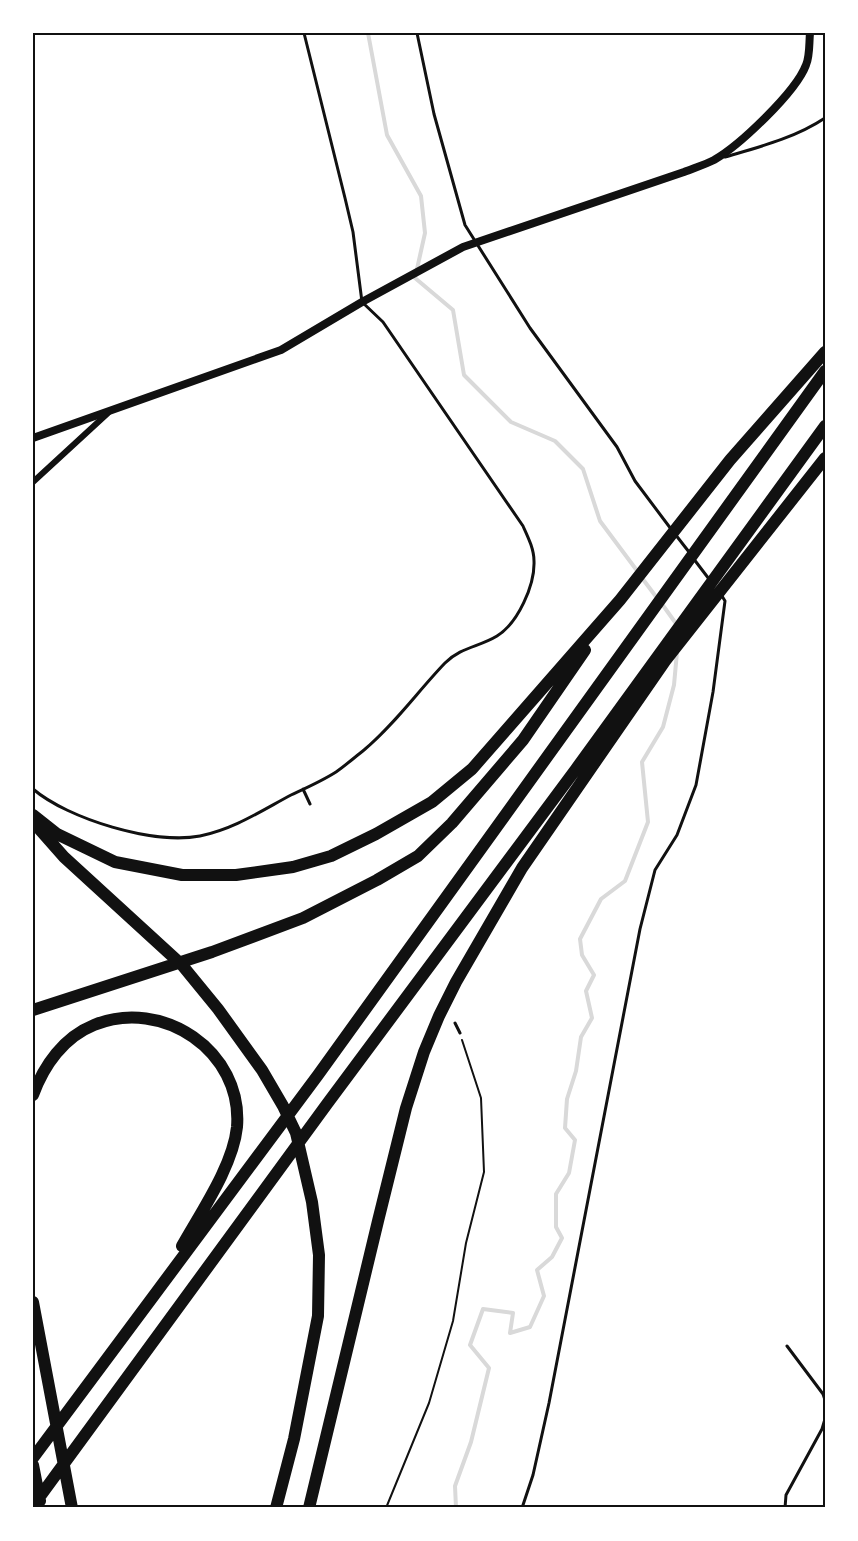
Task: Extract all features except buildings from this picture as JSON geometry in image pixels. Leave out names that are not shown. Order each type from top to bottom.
[{"type":"highway","points":[[33,815],[57,834],[114,862],[182,875],[237,875],[293,867],[330,856],[376,834],[432,802],[472,769],[620,600],[730,460],[825,352]]},
{"type":"highway","points":[[33,1458],[318,1075],[825,370]]},
{"type":"highway","points":[[33,1506],[576,769],[825,426]]},
{"type":"highway","points":[[309,1508],[406,1108],[424,1052],[439,1016],[456,982],[522,868],[665,661],[825,458]]},
{"type":"highway","points":[[33,1010],[212,952],[303,918],[418,856],[452,823],[523,740],[620,600]]},
{"type":"highway","points":[[33,822],[64,857],[182,965],[218,1009],[262,1070],[284,1106],[296,1133],[312,1202],[319,1255],[318,1316],[294,1439],[276,1508]]},
{"type":"highway","points":[[33,1095],[50,1062],[65,1044],[93,1025],[125,1017],[145,1018],[166,1023],[186,1032],[214,1054],[224,1068],[232,1084],[237,1112],[237,1126],[229,1158],[156,1292]]},
{"type":"highway","points":[[33,1302],[72,1508]]},
{"type":"highway","points":[[33,1465],[42,1508]]},
{"type":"street","points":[[33,438],[281,350],[374,295],[476,242],[684,172],[715,159],[745,137],[792,88],[807,65],[810,33]]},
{"type":"street","points":[[33,482],[112,410]]},
{"type":"lane","points":[[33,789],[70,813],[100,824],[134,832],[169,837],[198,836],[225,829],[251,818],[334,773],[366,749],[397,718],[446,662],[460,651],[499,635],[514,620],[526,599],[534,560],[530,540],[524,526],[383,322],[362,302],[353,232],[304,33]]},
{"type":"lane","points":[[417,33],[434,114],[465,225],[531,328],[617,447],[635,481],[711,582]]},
{"type":"lane","points":[[715,159],[764,146],[810,128],[825,118]]},
{"type":"lane","points":[[522,1508],[533,1475],[549,1403],[640,929],[655,870],[677,835],[696,785],[714,692],[725,601],[718,591]]},
{"type":"lane","points":[[303,789],[310,804]]},
{"type":"lane","points":[[454,1023],[460,1034]]},
{"type":"lane","points":[[787,1346],[823,1394],[825,1400]]},
{"type":"lane","points":[[785,1508],[786,1495],[822,1429],[825,1419]]},
{"type":"path","points":[[386,1508],[429,1403],[453,1321],[466,1243],[484,1172],[481,1098],[460,1034]]},
{"type":"waterway","points":[[368,33],[387,135],[421,196],[425,233],[415,278],[453,310],[464,375],[511,422],[555,441],[583,469],[600,521],[638,572]]},
{"type":"waterway","points":[[642,578],[657,598]]},
{"type":"waterway","points":[[662,604],[677,625]]},
{"type":"waterway","points":[[456,1508],[455,1486],[471,1442],[489,1368],[470,1345],[483,1309],[513,1313],[510,1333],[530,1327],[544,1296],[537,1270],[552,1257],[562,1238],[556,1227],[556,1194],[569,1173],[575,1140],[565,1128],[567,1099],[576,1071],[581,1037],[592,1018],[586,991],[594,975],[582,955],[580,939],[601,899],[625,881],[648,822],[642,762],[663,727],[674,685],[677,652]]}]
